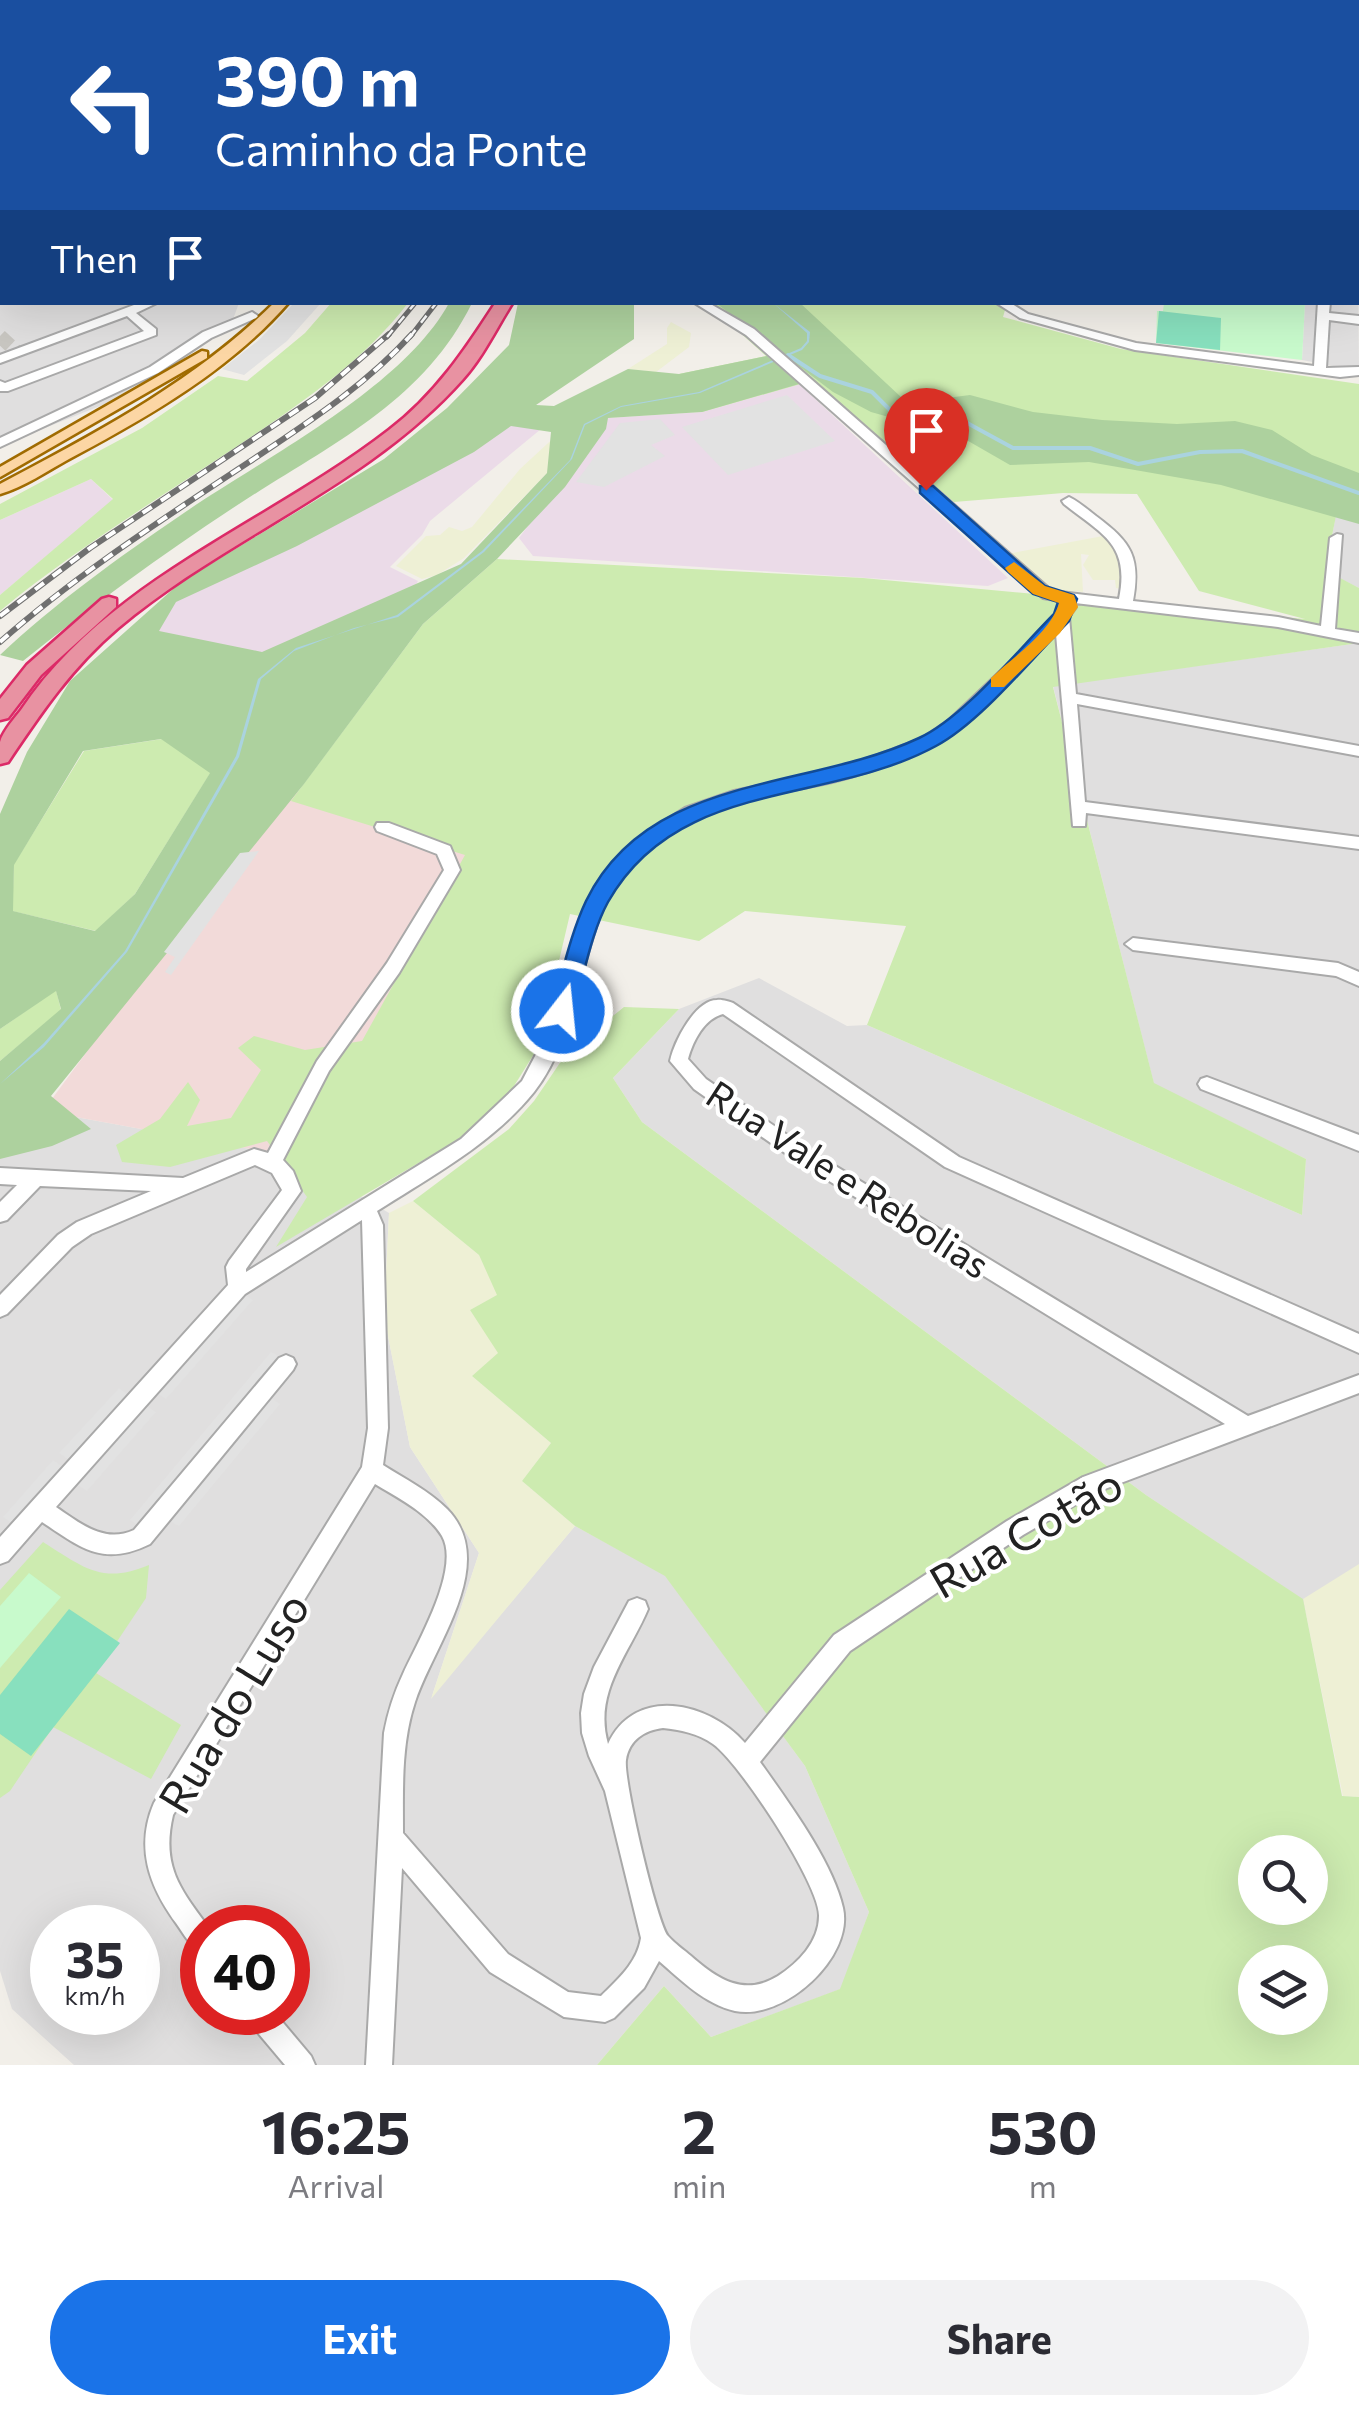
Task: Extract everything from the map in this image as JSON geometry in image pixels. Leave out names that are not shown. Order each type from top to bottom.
[{"type":"highway","points":[[0,713],[34,670],[82,624],[140,579],[366,440],[403,411],[466,343],[485,305]]},
{"type":"highway","points":[[0,757],[17,723],[49,683],[105,627],[158,586],[311,491],[423,414],[487,341],[504,305]]},
{"type":"main road","points":[[0,473],[190,363],[261,305]]},
{"type":"main road","points":[[0,490],[189,380],[231,352],[280,305]]},
{"type":"street","points":[[703,305],[750,332],[1039,590],[1065,608],[1124,605],[1359,638]]},
{"type":"street","points":[[1005,305],[1024,316],[1135,346],[1320,370],[1359,371]]},
{"type":"street","points":[[0,360],[143,307],[152,332],[4,388],[0,385]]},
{"type":"street","points":[[1320,370],[1324,309],[1359,320]]},
{"type":"street","points":[[1,443],[154,370],[207,335],[252,316]]},
{"type":"street","points":[[1069,502],[1126,549],[1132,563],[1124,605]]},
{"type":"street","points":[[1328,631],[1337,538]]},
{"type":"street","points":[[1065,608],[1071,748],[1079,815],[1359,842]]},
{"type":"street","points":[[0,1553],[246,1282],[468,1144],[528,1086],[554,1040],[596,903],[623,864],[662,830],[691,812],[846,773],[928,742],[953,725],[1065,608]]},
{"type":"street","points":[[1071,698],[1359,751]]},
{"type":"street","points":[[276,1157],[324,1066],[393,968],[452,870],[451,858],[444,850],[383,827]]},
{"type":"street","points":[[1133,944],[1338,970],[1359,979]]},
{"type":"street","name":"Rua Vale e Rebolias","points":[[1244,1425],[802,1156],[700,1084],[679,1060],[681,1050],[704,1014],[716,1006],[727,1008],[952,1162],[1359,1344]]},
{"type":"street","points":[[1207,1084],[1359,1143]]},
{"type":"street","points":[[0,1308],[84,1228],[254,1157],[276,1157]]},
{"type":"street","points":[[246,1282],[236,1267],[292,1191],[276,1157]]},
{"type":"street","points":[[0,1176],[186,1186]]},
{"type":"street","points":[[0,1214],[35,1179]]},
{"type":"street","points":[[366,1208],[374,1251],[378,1428],[372,1470],[441,1518],[455,1540],[458,1566],[451,1593],[402,1702],[393,1746],[378,2065]]},
{"type":"street","points":[[39,1508],[97,1544],[110,1548],[127,1546],[142,1536],[286,1364]]},
{"type":"street","name":"Rua Cotão","points":[[746,1760],[842,1643],[1015,1528],[1090,1484],[1359,1384]]},
{"type":"street","name":"Rua do Luso","points":[[180,1908],[158,1868],[153,1850],[162,1811],[372,1470]]},
{"type":"street","points":[[620,1797],[596,1752],[589,1711],[637,1610]]},
{"type":"street","points":[[391,1838],[500,1963],[564,2004],[605,2008],[638,1976],[653,1940],[614,1760],[630,1728],[647,1719],[677,1717],[722,1736],[746,1760],[820,1879],[831,1910],[829,1938],[806,1972],[776,1995],[746,2000],[718,1994],[653,1940]]},
{"type":"street","points":[[276,2035],[302,2065]]},
{"type":"shaded area","points":[[0,305],[238,305],[232,322],[110,402],[0,446]]},
{"type":"shaded area","points":[[292,305],[319,305],[287,341],[244,375],[222,369],[259,340]]},
{"type":"shaded area","points":[[1305,305],[1358,305],[1359,371],[1302,360]]},
{"type":"shaded area","points":[[799,384],[1008,578],[988,586],[533,556],[519,538],[608,418],[702,412]]},
{"type":"shaded area","points":[[787,395],[835,441],[728,475],[682,427]]},
{"type":"shaded area","points":[[515,419],[541,429],[430,521],[422,535],[390,567],[418,581],[413,590],[253,664],[168,639],[146,622],[183,587]]},
{"type":"shaded area","points":[[660,419],[675,435],[651,445],[665,456],[604,487],[576,482],[620,423]]},
{"type":"shaded area","points":[[91,479],[113,500],[0,595],[0,520]]},
{"type":"shaded area","points":[[1336,515],[1359,521],[1359,588],[1325,571]]},
{"type":"shaded area","points":[[1359,643],[1359,1797],[1302,1599],[1146,1495],[642,1122],[613,1078],[679,1009],[759,978],[847,1026],[867,1025],[1302,1215],[1306,1159],[1154,1084],[1053,686]]},
{"type":"shaded area","points":[[282,788],[497,838],[295,1157],[43,1111]]},
{"type":"shaded area","points":[[259,851],[171,975],[165,972],[175,957],[164,952],[240,853]]},
{"type":"shaded area","points":[[43,1111],[295,1157],[389,1213],[384,1316],[410,1447],[479,1553],[432,1696],[575,1526],[665,1575],[805,1766],[869,1912],[841,1989],[711,2037],[664,1986],[597,2065],[74,2065],[41,2035],[160,2035],[160,1905],[30,1905],[30,2025],[12,2009],[0,1971],[0,1129]]},
{"type":"shaded area","points":[[243,1294],[253,1300],[166,1399],[155,1392]]},
{"type":"shaded area","points":[[271,1352],[282,1358],[141,1527],[130,1520]]},
{"type":"shaded area","points":[[119,1388],[128,1395],[69,1460],[59,1453]]},
{"type":"shaded area","points":[[270,1397],[280,1404],[179,1526],[168,1520]]},
{"type":"shaded area","points":[[145,1405],[156,1412],[87,1491],[76,1484]]},
{"type":"shaded area","points":[[53,1460],[63,1467],[13,1524],[3,1517]]},
{"type":"green space","points":[[329,305],[406,305],[371,345],[308,397],[87,545],[0,611],[0,595],[113,499],[91,479],[0,520],[0,504],[142,428],[218,376],[247,381],[305,333]]},
{"type":"green space","points":[[448,305],[471,305],[452,338],[427,368],[370,419],[183,541],[23,661],[0,655],[134,547],[365,393],[427,335]]},
{"type":"green space","points":[[518,305],[634,305],[634,339],[536,405],[554,406],[628,369],[679,374],[767,356],[799,384],[702,412],[608,418],[606,429],[565,487],[497,559],[423,624],[304,784],[51,1096],[91,1129],[52,1146],[0,1159],[0,1061],[61,1009],[56,991],[0,1029],[0,814],[27,752],[70,681],[181,582],[384,459],[447,408],[509,345]],"holes":[[[511,426],[551,432],[547,473],[461,564],[262,652],[159,631],[176,602],[297,546],[474,452]],[[161,739],[210,773],[135,894],[95,931],[13,911],[14,865],[83,751]]]},
{"type":"green space","points":[[709,305],[1006,305],[1003,317],[1121,349],[1359,384],[1359,522],[1336,516],[1325,570],[1359,588],[1359,643],[1053,687],[1154,1083],[1306,1159],[1302,1215],[867,1025],[906,926],[745,911],[699,941],[570,914],[539,1046],[509,1094],[466,1135],[276,1247],[307,1197],[267,1141],[170,1167],[122,1162],[116,1145],[160,1119],[188,1082],[200,1100],[187,1126],[231,1118],[261,1070],[238,1048],[254,1036],[305,1050],[362,1041],[465,855],[291,801],[423,624],[497,559],[863,578],[1305,619],[1199,591],[1137,494],[1063,493],[954,502],[811,381],[702,412],[679,374],[766,356]]},
{"type":"green space","points":[[719,305],[802,305],[901,397],[931,400],[970,395],[1033,412],[1102,420],[1177,424],[1235,421],[1272,430],[1312,455],[1359,473],[1359,524],[1221,485],[1089,462],[1010,465],[963,438],[871,412],[833,392]]},
{"type":"green space","points":[[1164,305],[1305,305],[1302,360],[1156,343],[1157,311],[1163,311]]},
{"type":"green space","points":[[1159,311],[1221,318],[1220,350],[1156,343]]},
{"type":"green space","points":[[671,322],[691,333],[689,347],[656,372],[628,369],[667,344]]},
{"type":"green space","points":[[560,432],[549,471],[464,558],[437,575],[422,579],[396,566],[426,536],[440,535],[449,527],[462,531],[472,527],[520,469]]},
{"type":"green space","points":[[1103,536],[1125,556],[1121,589],[1116,588],[1115,580],[1093,580],[1083,565],[1089,555],[1081,554],[1083,592],[1073,591],[1076,597],[1054,593],[1007,554]]},
{"type":"green space","points":[[162,739],[211,772],[135,894],[96,931],[12,911],[14,864],[84,751]]},
{"type":"green space","points":[[56,990],[61,1010],[0,1061],[0,1029]]},
{"type":"green space","points":[[624,1007],[679,1009],[613,1078],[642,1122],[1146,1495],[1303,1599],[1342,1796],[1359,1797],[1359,2065],[597,2065],[664,1986],[711,2037],[840,1989],[869,1912],[805,1766],[665,1576],[575,1526],[522,1481],[551,1443],[472,1376],[498,1353],[470,1310],[497,1295],[479,1255],[413,1201],[509,1129],[566,1054]]},
{"type":"green space","points":[[413,1201],[479,1255],[498,1295],[470,1310],[499,1353],[472,1376],[551,1443],[522,1481],[575,1526],[431,1699],[479,1553],[410,1447],[384,1316],[389,1213]]},
{"type":"green space","points":[[43,1542],[82,1566],[105,1573],[133,1571],[149,1565],[146,1598],[96,1673],[181,1725],[151,1779],[53,1727],[10,1791],[0,1798],[0,1590]]},
{"type":"green space","points":[[1359,1564],[1359,1797],[1343,1796],[1303,1599]]},
{"type":"green space","points":[[29,1573],[61,1597],[0,1668],[0,1606]]},
{"type":"green space","points":[[69,1609],[120,1643],[31,1756],[0,1734],[0,1695]]},
{"type":"water","points":[[775,305],[810,332],[809,342],[802,350],[700,393],[621,407],[585,425],[572,459],[484,552],[398,617],[368,625],[397,615],[482,551],[570,460],[584,424],[621,406],[699,392],[801,348],[807,333]]},
{"type":"water","points":[[335,635],[294,651],[261,679],[239,757],[127,952],[44,1047],[0,1084],[44,1043],[125,951],[236,756],[258,679],[296,648]]},
{"type":"waterway","points":[[788,355],[820,376],[872,392],[891,411],[926,411],[958,418],[1013,448],[1090,448],[1138,464],[1200,452],[1242,451],[1359,493]]},
{"type":"tunnel","points":[[0,336],[18,353]]},
{"type":"railway","points":[[387,337],[414,305]]},
{"type":"railway","points":[[410,337],[435,305]]},
{"type":"railway","points":[[0,616],[90,548],[315,398],[389,334]]},
{"type":"railway","points":[[0,642],[121,548],[335,403],[412,334]]},
{"type":"slow traffic","points":[[997,682],[1053,629],[1068,607],[1068,599],[1039,590],[1014,568]]},
{"type":"route","points":[[562,1011],[596,903],[623,864],[662,830],[691,812],[719,802],[846,773],[928,742],[953,725],[1053,629],[1068,607],[1068,599],[1039,590],[926,490]]}]
